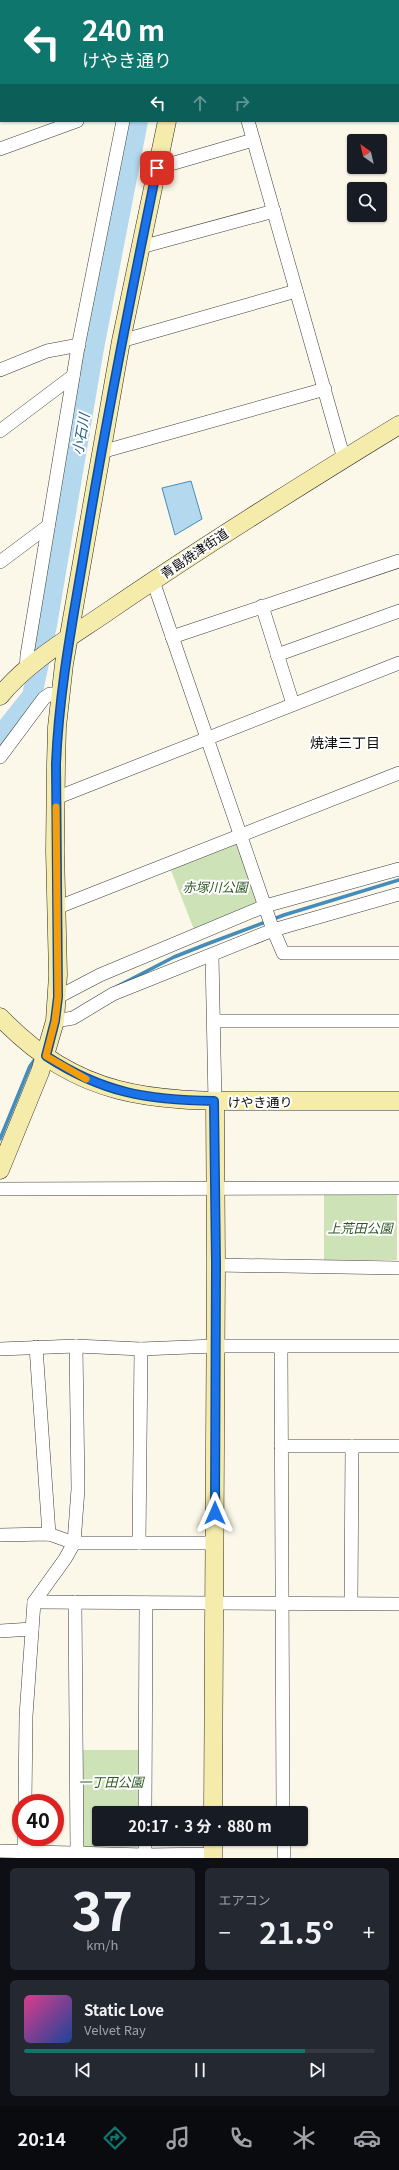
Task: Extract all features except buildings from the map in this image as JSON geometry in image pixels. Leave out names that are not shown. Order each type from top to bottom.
[{"type":"street","points":[[0,149],[74,122]]},
{"type":"street","points":[[26,670],[27,655],[73,376],[123,122]]},
{"type":"street","points":[[0,1170],[46,1056],[55,1021],[58,997],[56,908],[57,727],[61,694],[69,639],[121,341],[167,122]]},
{"type":"street","points":[[248,122],[344,459]]},
{"type":"street","points":[[157,168],[254,140]]},
{"type":"street","points":[[141,246],[274,211]]},
{"type":"street","points":[[121,341],[296,291]]},
{"type":"street","points":[[0,370],[47,351],[78,348]]},
{"type":"street","points":[[0,431],[73,376]]},
{"type":"street","points":[[101,452],[325,390]]},
{"type":"street","name":"青島焼津街道","points":[[2,687],[53,650],[219,536],[399,425]]},
{"type":"street","points":[[0,562],[48,526]]},
{"type":"street","points":[[172,637],[399,561]]},
{"type":"street","points":[[153,581],[283,953],[399,953]]},
{"type":"street","points":[[262,606],[293,704]]},
{"type":"street","points":[[277,655],[399,611]]},
{"type":"street","points":[[56,798],[399,663]]},
{"type":"street","points":[[0,757],[44,698],[50,694],[61,694]]},
{"type":"street","points":[[56,908],[399,773]]},
{"type":"street","points":[[58,997],[85,981],[267,910],[399,869]]},
{"type":"street","points":[[55,1021],[73,1018],[113,994],[212,956],[273,928],[399,894]]},
{"type":"street","points":[[212,956],[216,1265],[213,1806]]},
{"type":"street","name":"けやき通り","points":[[0,1017],[13,1031],[46,1056],[80,1076],[105,1087],[130,1094],[179,1100],[214,1101],[399,1101]]},
{"type":"street","points":[[214,1021],[399,1021]]},
{"type":"street","points":[[0,1189],[399,1188]]},
{"type":"street","points":[[216,1265],[399,1268]]},
{"type":"street","points":[[0,1349],[76,1346],[141,1348],[215,1346],[399,1346]]},
{"type":"street","points":[[25,1794],[26,1716],[34,1602],[65,1560],[74,1543],[78,1489],[76,1346]]},
{"type":"street","points":[[36,1347],[49,1534]]},
{"type":"street","points":[[281,1347],[284,1806]]},
{"type":"street","points":[[139,1543],[141,1348]]},
{"type":"street","points":[[281,1446],[399,1446]]},
{"type":"street","points":[[351,1603],[352,1446]]},
{"type":"street","points":[[0,1535],[49,1534],[74,1543],[215,1543]]},
{"type":"street","points":[[34,1602],[214,1604],[282,1602],[399,1604]]},
{"type":"street","points":[[75,1602],[77,1852]]},
{"type":"street","points":[[145,1806],[146,1603]]},
{"type":"street","points":[[0,1631],[32,1629]]},
{"type":"street","points":[[145,1846],[145,1855]]},
{"type":"street","points":[[284,1846],[284,1858]]},
{"type":"street","points":[[0,1851],[24,1848],[145,1855],[213,1850]]},
{"type":"green space","name":"赤塚川公園","points":[[235,842],[239,844],[259,901],[255,905],[195,932],[170,868]]},
{"type":"green space","name":"上荒田公園","points":[[397,1194],[397,1260],[324,1260],[324,1195]]},
{"type":"green space","name":"一丁田公園","points":[[83,1750],[139,1750],[139,1806],[92,1806],[92,1846],[139,1847],[82,1847]]},
{"type":"water","points":[[191,481],[202,519],[175,535],[162,488]]},
{"type":"waterway","name":"小石川","points":[[0,736],[32,696],[47,625],[94,348],[138,122]]},
{"type":"waterway","points":[[81,350],[94,348]]},
{"type":"waterway","points":[[114,988],[174,957],[207,944],[284,915],[399,880]]},
{"type":"waterway","points":[[0,1139],[30,1066],[36,1058]]},
{"type":"slow traffic","points":[[56,807],[55,852],[58,997],[55,1021],[46,1056],[86,1079]]},
{"type":"district","name":"焼津三丁目","points":[[345,742]]},
{"type":"route","points":[[157,168],[121,341],[64,664],[57,727],[56,764],[55,852],[58,997],[55,1021],[46,1056],[80,1076],[105,1087],[130,1094],[179,1100],[214,1101],[216,1265],[215,1513]]}]
